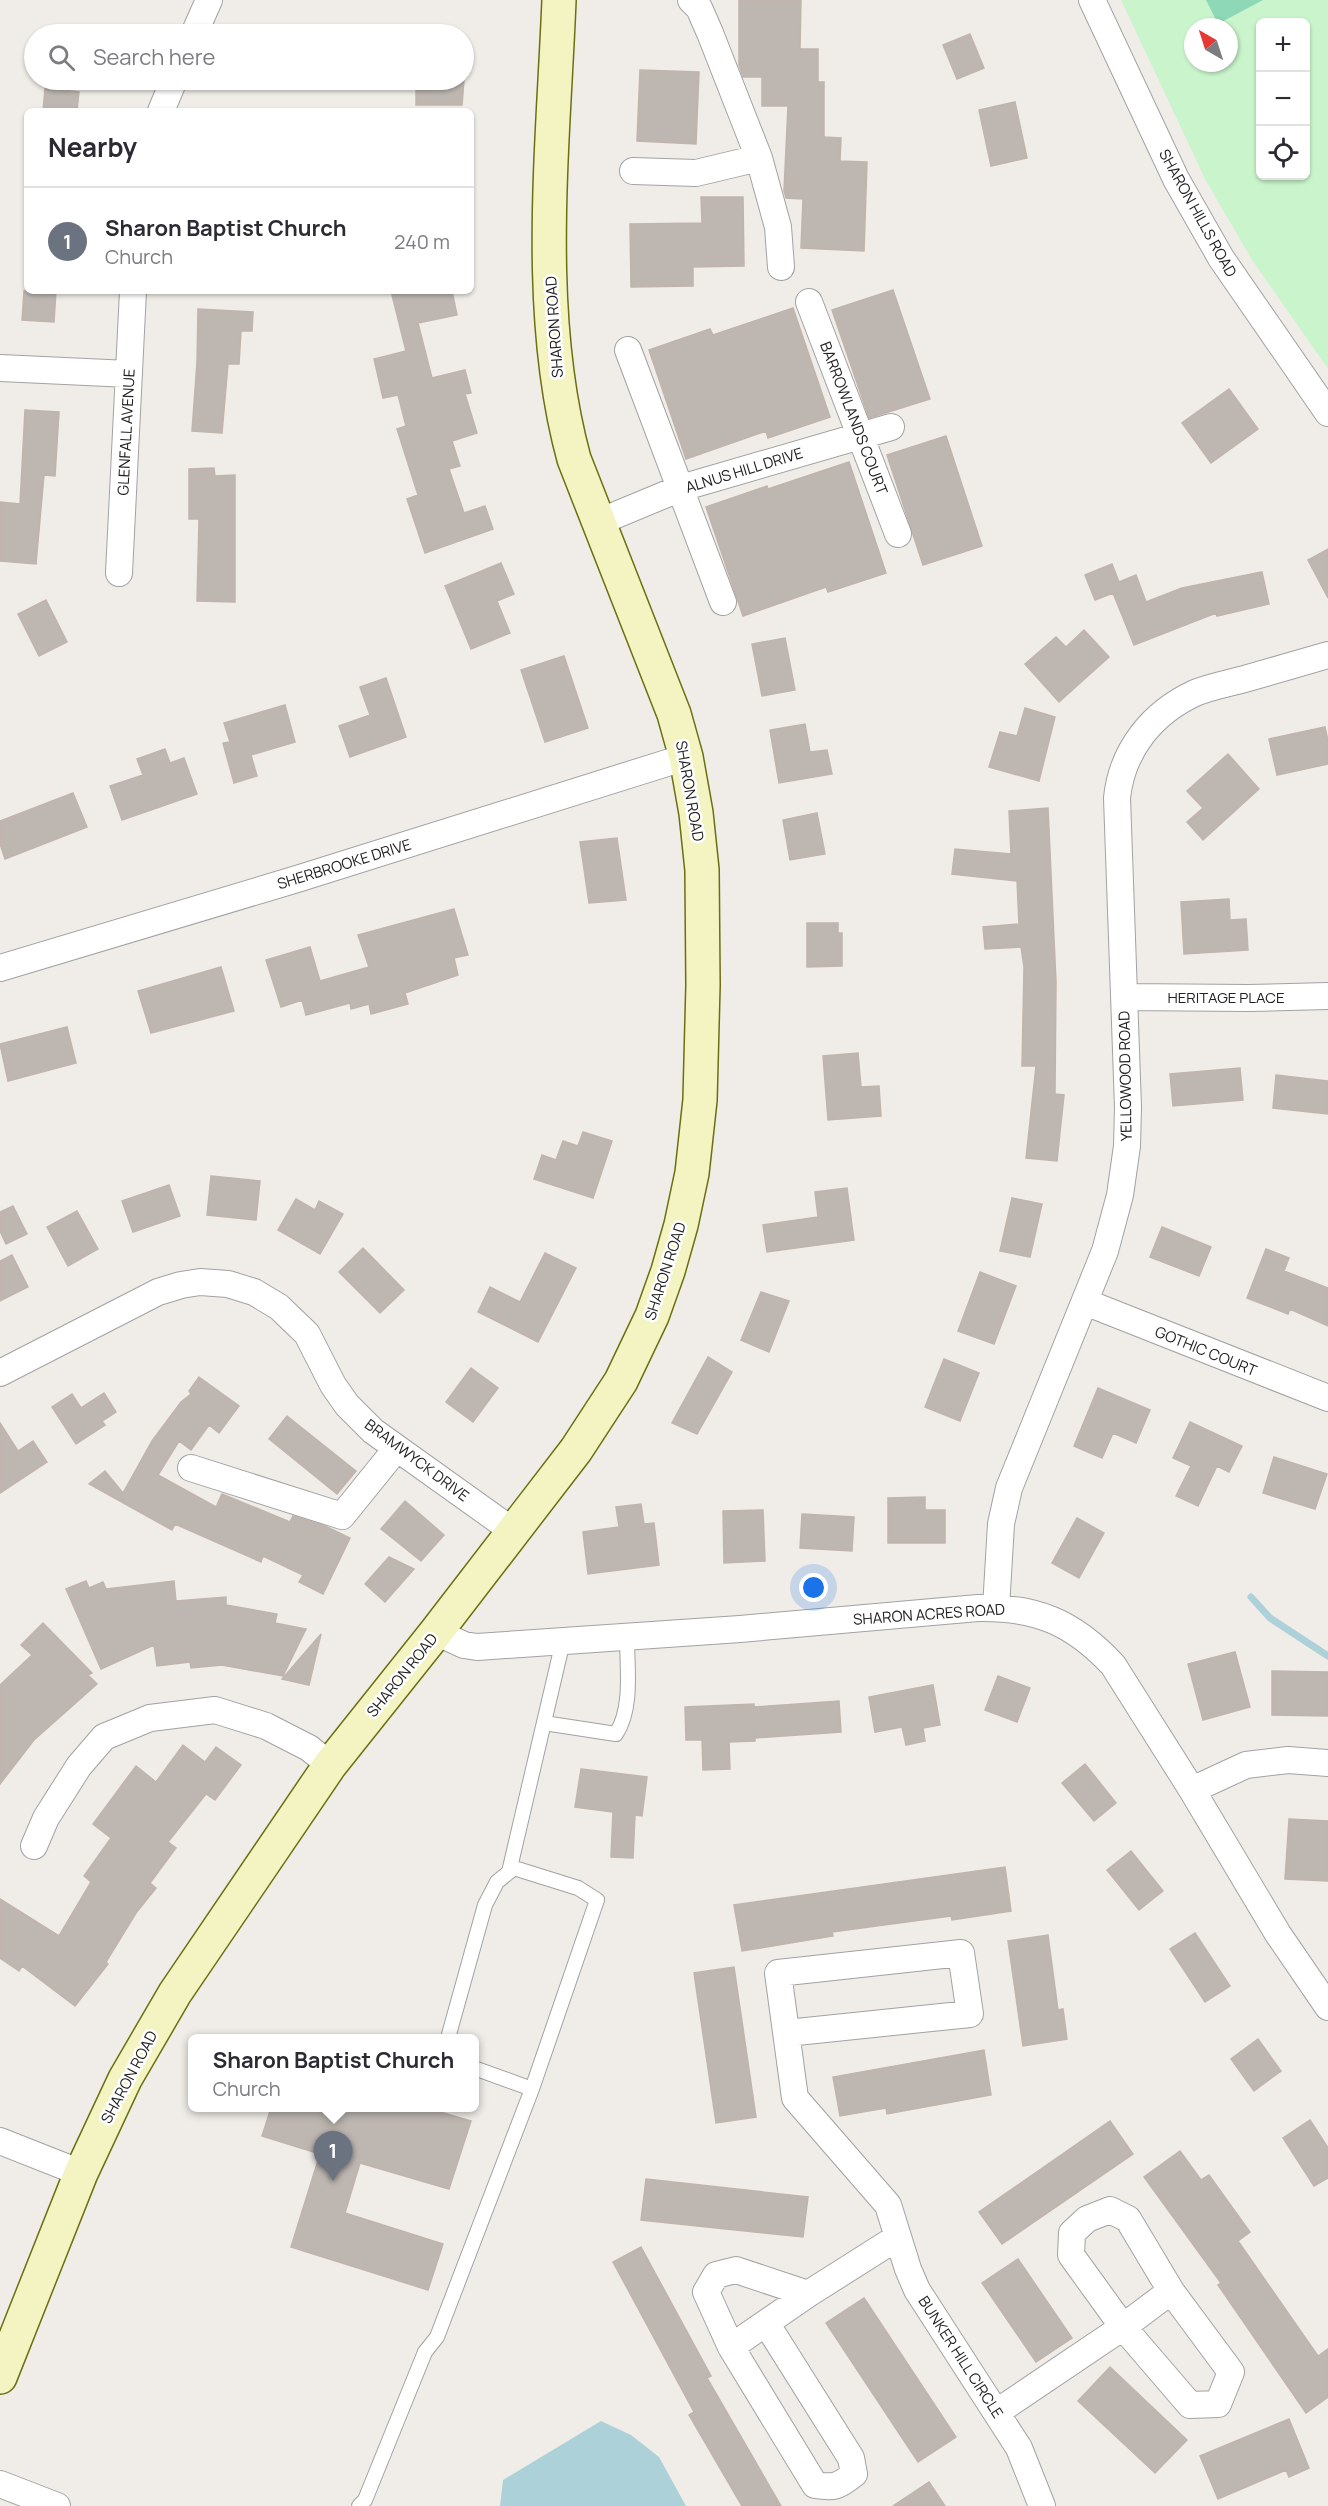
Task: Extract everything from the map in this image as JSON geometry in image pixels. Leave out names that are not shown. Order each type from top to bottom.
[{"type":"main road","name":"SHARON ROAD","points":[[0,2377],[81,2173],[125,2079],[175,1993],[330,1765],[576,1450],[621,1381],[652,1316],[681,1225],[692,1173],[700,1100],[703,985],[702,870],[696,813],[686,757],[674,714],[574,459],[564,425],[553,353],[549,242],[559,0]]},
{"type":"street","points":[[198,24],[209,0]]},
{"type":"street","points":[[691,0],[699,8],[710,33],[759,158],[778,227],[781,267]]},
{"type":"street","name":"SHARON HILLS ROAD","points":[[1092,0],[1176,179],[1221,258],[1328,413]]},
{"type":"street","points":[[162,108],[170,90]]},
{"type":"street","points":[[633,171],[696,173],[759,158]]},
{"type":"street","name":"GLENFALL AVENUE","points":[[119,573],[133,294]]},
{"type":"street","name":"BARROWLANDS COURT","points":[[809,302],[862,435],[898,534]]},
{"type":"street","points":[[628,350],[723,602]]},
{"type":"street","points":[[0,368],[129,374]]},
{"type":"street","name":"ALNUS HILL DRIVE","points":[[599,522],[681,488],[891,427]]},
{"type":"street","name":"YELLOWOOD ROAD","points":[[996,1608],[1001,1524],[1009,1488],[1085,1302],[1108,1240],[1120,1195],[1127,1146],[1128,1107],[1117,798],[1125,763],[1138,738],[1149,724],[1170,706],[1197,692],[1328,655]]},
{"type":"street","name":"SHERBROOKE DRIVE","points":[[0,968],[297,879],[686,757]]},
{"type":"street","name":"HERITAGE PLACE","points":[[1124,997],[1328,996]]},
{"type":"street","name":"BRAMWYCK DRIVE","points":[[0,1373],[158,1292],[200,1282],[228,1284],[263,1297],[279,1307],[301,1327],[347,1405],[373,1431],[513,1531]]},
{"type":"street","name":"GOTHIC COURT","points":[[1085,1302],[1328,1398]]},
{"type":"street","points":[[191,1468],[342,1516],[397,1448]]},
{"type":"street","name":"SHARON ACRES ROAD","points":[[436,1632],[464,1645],[477,1647],[996,1608],[1014,1608],[1037,1613],[1078,1633],[1113,1665],[1192,1790],[1278,1934],[1328,2007]]},
{"type":"street","points":[[34,1846],[46,1818],[68,1784],[104,1737],[150,1718],[215,1710],[266,1726],[309,1748],[330,1765]]},
{"type":"street","points":[[1192,1790],[1246,1765],[1288,1760],[1328,1763]]},
{"type":"street","points":[[961,1953],[970,2014],[787,2033],[778,1973],[961,1953]]},
{"type":"street","name":"BUNKER HILL CIRCLE","points":[[787,2033],[795,2098],[888,2205],[917,2290],[1019,2448],[1042,2506]]},
{"type":"street","points":[[0,2140],[81,2173]]},
{"type":"street","points":[[1110,2210],[1128,2219],[1171,2291],[1231,2372],[1218,2404],[1190,2405],[1123,2327],[1071,2255],[1072,2233],[1087,2219],[1110,2210]]},
{"type":"street","points":[[731,2347],[898,2236]]},
{"type":"street","points":[[766,2323],[851,2458],[854,2474],[842,2484],[832,2488],[814,2485],[731,2347],[705,2292],[716,2275],[736,2270],[808,2294]]},
{"type":"street","points":[[997,2412],[1123,2327],[1171,2291]]},
{"type":"street","points":[[0,2484],[57,2506]]},
{"type":"lane","points":[[544,1723],[616,1734],[622,1723],[626,1699],[627,1637]]},
{"type":"lane","points":[[509,1872],[563,1641]]},
{"type":"lane","points":[[359,2506],[365,2500],[425,2352],[437,2337],[532,2089],[597,1900],[578,1888],[514,1868],[497,1882],[485,1905],[449,2034]]},
{"type":"lane","points":[[479,2070],[532,2089]]},
{"type":"green space","points":[[1121,0],[1328,0],[1328,369],[1252,260],[1205,179]]},
{"type":"green space","points":[[1206,0],[1263,0],[1229,18],[1215,18]]},
{"type":"water","points":[[601,2421],[631,2435],[659,2457],[686,2506],[500,2506],[503,2480]]},
{"type":"building","points":[[739,0],[801,0],[800,49],[818,49],[818,82],[824,82],[824,137],[841,138],[840,161],[867,162],[864,251],[801,248],[803,199],[786,198],[784,191],[788,106],[762,106],[762,77],[743,77],[739,65]]},
{"type":"building","points":[[970,34],[984,68],[957,79],[943,45]]},
{"type":"building","points":[[640,70],[699,72],[696,144],[637,141]]},
{"type":"building","points":[[45,90],[79,92],[77,108],[43,108]]},
{"type":"building","points":[[416,90],[463,90],[462,105],[416,105]]},
{"type":"building","points":[[1015,102],[1027,158],[991,166],[979,110]]},
{"type":"building","points":[[701,197],[743,197],[744,266],[693,267],[693,286],[631,287],[630,224],[702,223]]},
{"type":"building","points":[[893,290],[930,399],[869,418],[832,310]]},
{"type":"building","points":[[24,291],[24,294],[56,294],[54,322],[22,320]]},
{"type":"building","points":[[392,294],[453,294],[457,315],[418,323],[432,378],[465,370],[471,393],[465,394],[477,433],[452,441],[460,466],[449,469],[464,513],[485,506],[493,529],[425,553],[407,499],[418,495],[397,429],[406,426],[398,395],[383,398],[374,359],[406,351]]},
{"type":"building","points":[[793,308],[830,417],[768,438],[766,431],[686,459],[649,350],[710,329],[713,335]]},
{"type":"building","points":[[198,309],[253,312],[252,331],[241,331],[239,364],[228,364],[222,433],[192,431]]},
{"type":"building","points":[[1229,389],[1258,429],[1211,463],[1182,423]]},
{"type":"building","points":[[25,410],[59,412],[55,476],[44,475],[36,564],[0,561],[0,502],[20,504]]},
{"type":"building","points":[[946,436],[982,546],[923,565],[887,455]]},
{"type":"building","points":[[849,462],[886,573],[828,592],[826,587],[743,616],[706,507]]},
{"type":"building","points":[[214,468],[215,476],[235,475],[235,602],[197,601],[199,519],[189,519],[189,469]]},
{"type":"building","points":[[1328,549],[1328,598],[1308,560]]},
{"type":"building","points":[[501,563],[514,594],[497,601],[510,633],[471,649],[445,586]]},
{"type":"building","points":[[1112,564],[1119,582],[1136,575],[1146,602],[1182,588],[1262,572],[1269,604],[1217,616],[1216,613],[1134,645],[1113,593],[1095,600],[1085,575]]},
{"type":"building","points":[[46,600],[67,642],[39,656],[18,614]]},
{"type":"building","points":[[1084,630],[1109,657],[1059,702],[1025,664],[1056,637],[1066,647]]},
{"type":"building","points":[[785,638],[795,690],[762,696],[752,644]]},
{"type":"building","points":[[564,656],[588,728],[545,742],[521,670]]},
{"type":"building","points":[[386,678],[406,737],[350,757],[339,726],[370,715],[360,687]]},
{"type":"building","points":[[285,705],[295,742],[251,755],[257,776],[234,783],[223,743],[230,742],[224,723]]},
{"type":"building","points":[[1025,708],[1055,717],[1039,781],[989,767],[1000,732],[1017,736]]},
{"type":"building","points":[[805,724],[810,752],[827,750],[832,774],[779,783],[770,730]]},
{"type":"building","points":[[1325,727],[1328,741],[1328,764],[1277,775],[1269,739]]},
{"type":"building","points":[[165,749],[170,763],[184,758],[197,794],[122,820],[110,786],[143,775],[137,759]]},
{"type":"building","points":[[1228,754],[1259,789],[1203,840],[1187,822],[1203,808],[1187,791]]},
{"type":"building","points":[[73,793],[87,827],[5,859],[0,844],[0,821]]},
{"type":"building","points":[[1048,808],[1056,982],[1055,1094],[1064,1095],[1057,1161],[1026,1158],[1036,1066],[1022,1066],[1024,967],[1021,947],[985,949],[983,927],[1019,924],[1017,881],[952,874],[955,849],[1011,854],[1009,811]]},
{"type":"building","points":[[817,813],[825,854],[790,860],[783,820]]},
{"type":"building","points":[[617,838],[626,900],[589,903],[580,842]]},
{"type":"building","points":[[1229,899],[1230,920],[1246,919],[1248,950],[1184,954],[1181,902]]},
{"type":"building","points":[[454,909],[468,955],[454,958],[458,975],[405,993],[408,1004],[371,1014],[369,1004],[351,1009],[350,1003],[306,1015],[302,1000],[281,1007],[266,960],[310,947],[320,981],[369,967],[358,935]]},
{"type":"building","points":[[807,923],[838,923],[838,933],[842,933],[842,966],[807,967]]},
{"type":"building","points":[[221,967],[234,1011],[151,1033],[138,991]]},
{"type":"building","points":[[67,1027],[76,1063],[8,1081],[0,1044]]},
{"type":"building","points":[[858,1053],[861,1087],[879,1086],[881,1116],[828,1120],[823,1056]]},
{"type":"building","points":[[1240,1068],[1243,1100],[1173,1106],[1170,1074]]},
{"type":"building","points":[[1276,1075],[1328,1081],[1328,1114],[1273,1108]]},
{"type":"building","points":[[583,1132],[612,1141],[593,1198],[534,1179],[542,1155],[556,1160],[563,1141],[578,1146]]},
{"type":"building","points":[[211,1176],[260,1181],[256,1220],[207,1215]]},
{"type":"building","points":[[169,1185],[180,1216],[133,1232],[122,1201]]},
{"type":"building","points":[[847,1188],[854,1240],[767,1252],[763,1225],[818,1217],[815,1192]]},
{"type":"building","points":[[1012,1198],[1042,1204],[1030,1257],[1000,1251]]},
{"type":"building","points":[[296,1199],[315,1210],[319,1201],[343,1214],[320,1254],[278,1230]]},
{"type":"building","points":[[13,1206],[27,1234],[6,1244],[0,1231],[0,1212]]},
{"type":"building","points":[[77,1211],[98,1249],[68,1266],[47,1227]]},
{"type":"building","points":[[1162,1227],[1211,1247],[1199,1276],[1150,1257]]},
{"type":"building","points":[[363,1248],[404,1290],[380,1313],[339,1272]]},
{"type":"building","points":[[1266,1249],[1289,1258],[1284,1271],[1328,1288],[1328,1326],[1290,1309],[1288,1314],[1247,1298]]},
{"type":"building","points":[[545,1253],[576,1268],[538,1342],[478,1312],[490,1287],[520,1302]]},
{"type":"building","points":[[12,1255],[28,1287],[0,1301],[0,1261]]},
{"type":"building","points":[[980,1272],[1016,1286],[994,1344],[958,1331]]},
{"type":"building","points":[[761,1292],[789,1301],[769,1352],[741,1340]]},
{"type":"building","points":[[708,1357],[732,1372],[697,1434],[672,1423]]},
{"type":"building","points":[[944,1359],[979,1373],[960,1421],[925,1407]]},
{"type":"building","points":[[471,1368],[498,1388],[473,1422],[446,1402]]},
{"type":"building","points":[[199,1377],[239,1406],[219,1433],[209,1425],[191,1450],[179,1441],[158,1475],[216,1507],[222,1494],[290,1522],[293,1516],[325,1526],[350,1538],[323,1594],[299,1582],[303,1575],[263,1556],[261,1562],[175,1524],[172,1530],[89,1484],[105,1471],[123,1493],[152,1441],[181,1402],[191,1394],[189,1391]]},
{"type":"building","points":[[1098,1388],[1150,1410],[1136,1443],[1113,1433],[1102,1458],[1074,1446]]},
{"type":"building","points":[[104,1393],[116,1412],[102,1421],[105,1425],[76,1444],[52,1407],[72,1394],[81,1408]]},
{"type":"building","points":[[287,1416],[356,1471],[337,1494],[269,1439]]},
{"type":"building","points":[[1190,1422],[1242,1446],[1229,1472],[1217,1466],[1198,1506],[1176,1496],[1191,1466],[1173,1458]]},
{"type":"building","points":[[0,1423],[18,1451],[33,1441],[47,1462],[0,1493]]},
{"type":"building","points":[[1274,1457],[1327,1474],[1315,1509],[1263,1493]]},
{"type":"building","points":[[925,1497],[925,1510],[945,1510],[945,1543],[888,1543],[888,1498]]},
{"type":"building","points":[[405,1501],[444,1535],[421,1561],[381,1529]]},
{"type":"building","points":[[641,1504],[644,1524],[654,1523],[659,1565],[588,1574],[583,1532],[619,1527],[616,1507]]},
{"type":"building","points":[[763,1510],[765,1561],[724,1563],[723,1511]]},
{"type":"building","points":[[802,1514],[854,1517],[852,1551],[800,1548]]},
{"type":"building","points":[[1077,1518],[1104,1533],[1079,1578],[1052,1563]]},
{"type":"building","points":[[389,1557],[414,1569],[385,1602],[365,1584]]},
{"type":"building","points":[[86,1581],[89,1588],[103,1582],[106,1589],[174,1581],[176,1601],[226,1597],[226,1605],[277,1614],[275,1623],[306,1629],[283,1676],[222,1665],[191,1668],[190,1662],[157,1666],[154,1645],[101,1669],[66,1589]]},
{"type":"building","points":[[43,1623],[92,1673],[88,1675],[97,1684],[34,1740],[0,1784],[0,1685],[32,1655],[21,1645]]},
{"type":"building","points":[[321,1634],[309,1685],[282,1679]]},
{"type":"building","points":[[1235,1652],[1250,1707],[1203,1720],[1188,1664]]},
{"type":"building","points":[[1272,1671],[1328,1672],[1328,1716],[1272,1715]]},
{"type":"building","points":[[998,1676],[1030,1688],[1017,1722],[985,1710]]},
{"type":"building","points":[[933,1685],[940,1725],[923,1728],[925,1741],[906,1745],[902,1727],[875,1732],[869,1697]]},
{"type":"building","points":[[839,1701],[841,1732],[729,1742],[730,1769],[703,1770],[702,1740],[686,1740],[685,1707],[754,1704],[754,1707]]},
{"type":"building","points":[[183,1745],[205,1762],[216,1747],[241,1765],[215,1800],[206,1794],[168,1842],[176,1848],[150,1883],[156,1888],[136,1913],[106,1962],[108,1964],[75,2006],[22,1966],[19,1971],[0,1958],[0,1899],[59,1936],[91,1882],[84,1876],[111,1838],[93,1824],[136,1766],[156,1782]]},
{"type":"building","points":[[1085,1764],[1116,1803],[1094,1821],[1062,1783]]},
{"type":"building","points":[[581,1769],[647,1777],[642,1816],[635,1815],[633,1858],[611,1857],[613,1812],[575,1807]]},
{"type":"building","points":[[1289,1819],[1328,1821],[1328,1881],[1285,1879]]},
{"type":"building","points":[[1131,1851],[1163,1891],[1139,1910],[1107,1870]]},
{"type":"building","points":[[1005,1867],[1011,1911],[952,1920],[951,1916],[832,1932],[833,1936],[742,1951],[734,1905]]},
{"type":"building","points":[[1195,1933],[1230,1986],[1205,2002],[1170,1949]]},
{"type":"building","points":[[1048,1935],[1058,2010],[1063,2009],[1067,2039],[1023,2046],[1008,1941]]},
{"type":"building","points":[[734,1967],[756,2117],[716,2123],[694,1973]]},
{"type":"building","points":[[1258,2039],[1281,2071],[1254,2091],[1231,2059]]},
{"type":"building","points":[[984,2050],[991,2095],[887,2114],[886,2108],[840,2116],[833,2077]]},
{"type":"building","points":[[270,2112],[441,2112],[471,2121],[449,2189],[360,2163],[345,2213],[443,2244],[428,2290],[291,2247],[320,2154],[262,2136]]},
{"type":"building","points":[[1310,2120],[1328,2148],[1328,2178],[1314,2186],[1283,2138]]},
{"type":"building","points":[[1110,2121],[1133,2154],[1002,2244],[979,2212]]},
{"type":"building","points":[[1180,2151],[1201,2180],[1209,2175],[1250,2232],[1238,2241],[1318,2356],[1328,2349],[1328,2397],[1306,2413],[1218,2285],[1221,2283],[1144,2177]]},
{"type":"building","points":[[646,2179],[808,2197],[803,2237],[641,2220]]},
{"type":"building","points":[[641,2247],[711,2376],[707,2378],[781,2506],[742,2506],[689,2415],[694,2412],[613,2262]]},
{"type":"building","points":[[1018,2259],[1072,2338],[1036,2362],[982,2283]]},
{"type":"building","points":[[864,2298],[956,2437],[918,2462],[826,2323]]},
{"type":"building","points":[[1110,2367],[1187,2440],[1155,2473],[1078,2401]]},
{"type":"building","points":[[1289,2419],[1309,2468],[1289,2477],[1286,2470],[1218,2499],[1200,2456]]},
{"type":"building","points":[[929,2482],[945,2506],[893,2506]]},
{"type":"waterway","points":[[1251,1597],[1270,1618],[1328,1656]]},
{"type":"place","name":"Sharon Baptist Church","points":[[333,2181]]}]
